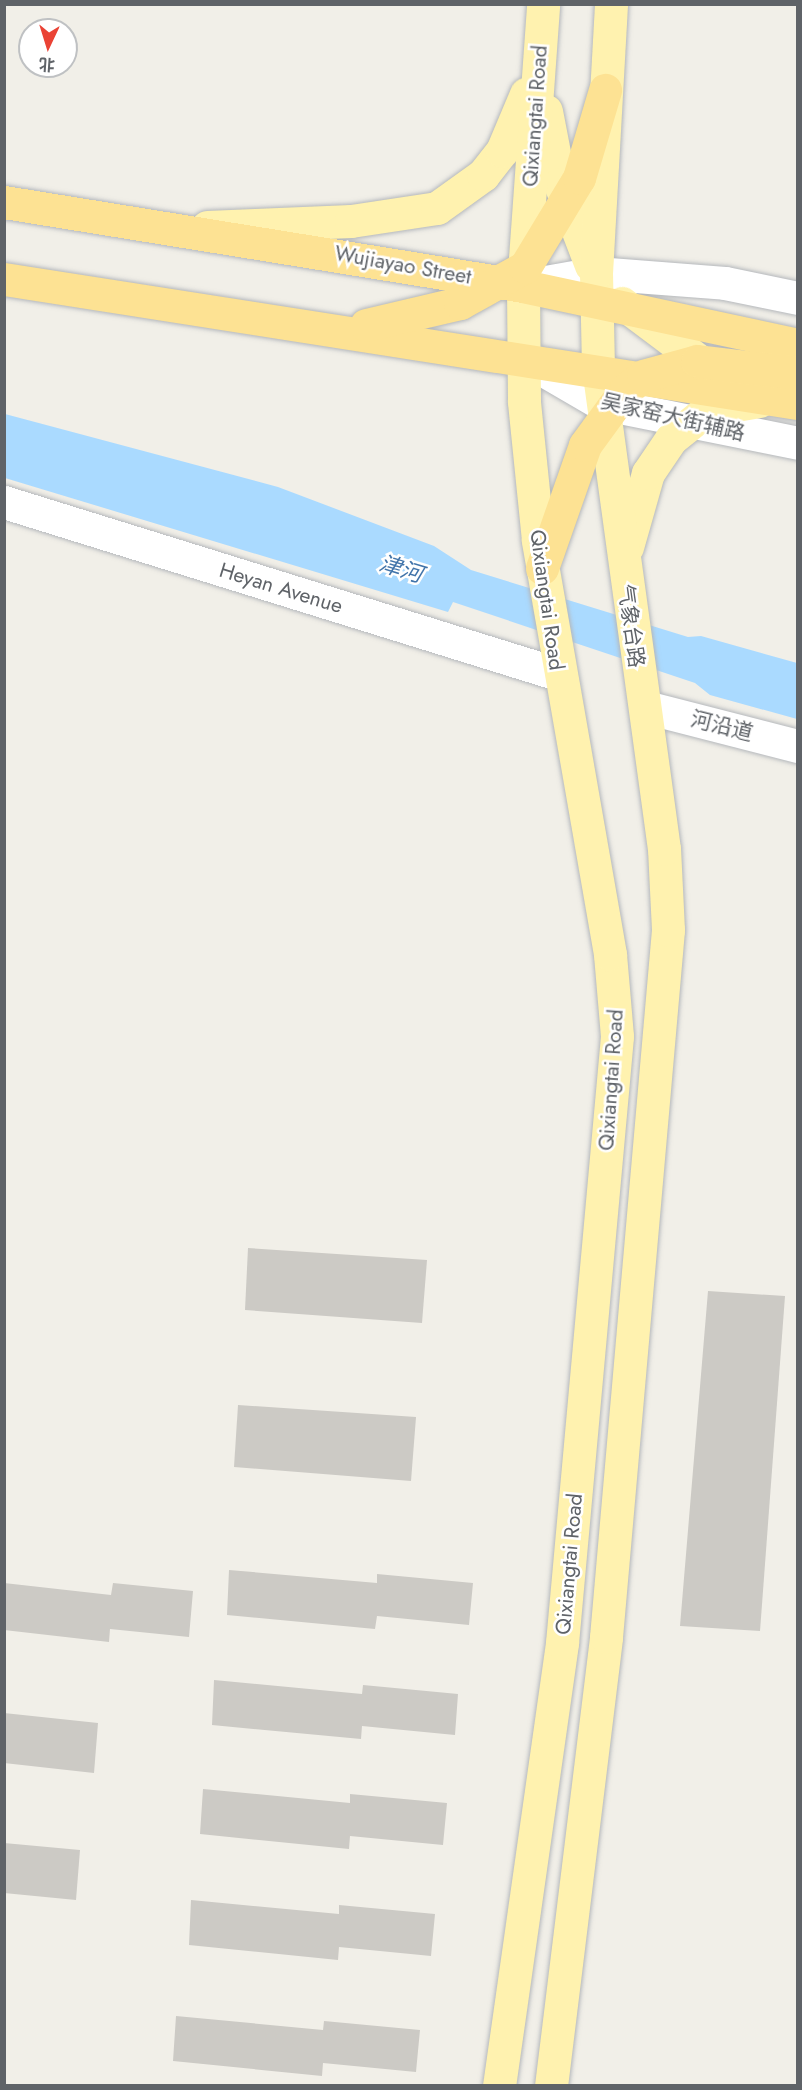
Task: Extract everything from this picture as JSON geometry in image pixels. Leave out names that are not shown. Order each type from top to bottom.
[{"type":"highway","points":[[325,328],[406,319],[517,279],[567,204],[591,148],[605,90]]},
{"type":"highway","name":"Wujiayao Street","points":[[4,202],[517,279],[596,287],[629,310],[798,345]]},
{"type":"highway","points":[[4,279],[643,376],[798,403]]},
{"type":"highway","points":[[542,568],[564,495],[605,409],[643,376],[698,361],[798,373]]},
{"type":"main road","name":"Qixiangtai Road","points":[[499,2085],[562,1643],[617,1036],[610,954],[556,667],[542,568],[517,279],[543,4]]},
{"type":"main road","points":[[611,4],[596,287],[598,369],[605,409],[623,569]]},
{"type":"main road","points":[[538,62],[567,204],[596,287]]},
{"type":"main road","points":[[174,228],[351,221],[437,208],[470,187],[502,151],[538,62]]},
{"type":"main road","points":[[629,310],[698,361],[744,386],[798,403]]},
{"type":"main road","points":[[623,569],[648,473],[689,422],[726,402],[798,403]]},
{"type":"main road","name":"气象台路","points":[[623,569],[643,694]]},
{"type":"main road","name":"Qixiangtai Road","points":[[551,2085],[606,1637],[665,996],[664,849],[643,694]]},
{"type":"street","points":[[596,287],[725,283],[798,298]]},
{"type":"street","name":"吴家窑大街辅路","points":[[523,358],[605,409],[798,443]]},
{"type":"street","name":"Heyan Avenue","points":[[4,502],[556,667]]},
{"type":"street","name":"河沿道","points":[[643,694],[798,746]]},
{"type":"water","name":"津河","points":[[5,414],[278,487],[434,546],[471,570],[688,637],[701,636],[797,663],[797,719],[710,695],[695,683],[453,602],[448,612],[5,478]]},
{"type":"building","points":[[248,1248],[427,1260],[422,1323],[245,1310]]},
{"type":"building","points":[[708,1291],[785,1296],[760,1631],[680,1626]]},
{"type":"building","points":[[238,1405],[416,1417],[411,1481],[234,1467]]},
{"type":"building","points":[[229,1570],[377,1583],[377,1574],[473,1583],[469,1625],[377,1616],[375,1629],[227,1615]]},
{"type":"building","points":[[4,1583],[111,1595],[113,1583],[193,1591],[189,1637],[110,1629],[109,1642],[4,1630]]},
{"type":"building","points":[[214,1680],[362,1694],[363,1685],[458,1694],[455,1735],[362,1726],[361,1739],[212,1725]]},
{"type":"building","points":[[4,1713],[98,1723],[94,1773],[4,1763]]},
{"type":"building","points":[[203,1789],[350,1803],[350,1794],[447,1803],[443,1845],[350,1836],[349,1849],[200,1834]]},
{"type":"building","points":[[4,1843],[80,1850],[76,1900],[4,1893]]},
{"type":"building","points":[[191,1900],[339,1914],[339,1905],[435,1914],[431,1956],[339,1947],[338,1960],[189,1945]]},
{"type":"building","points":[[176,2016],[323,2030],[324,2021],[420,2030],[416,2072],[323,2063],[322,2076],[173,2061]]}]
